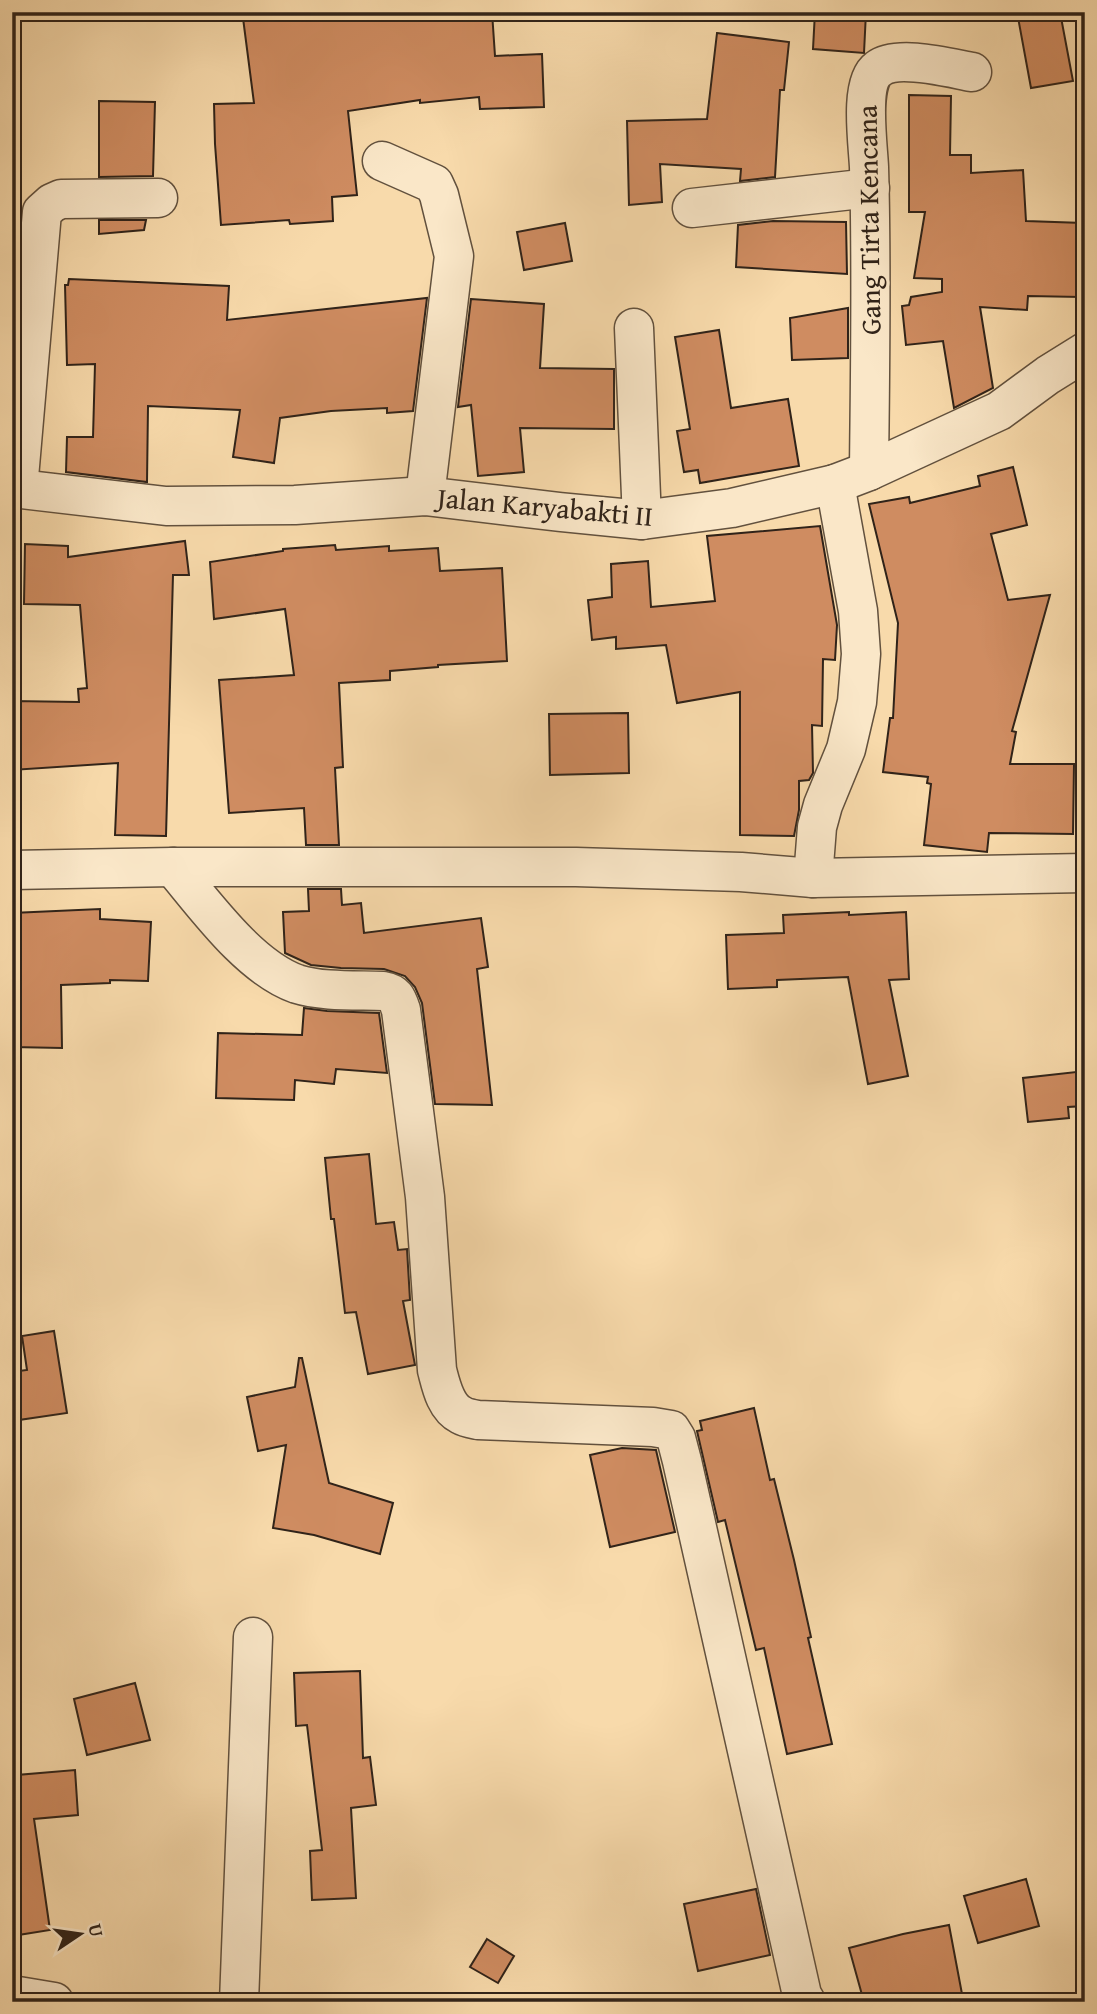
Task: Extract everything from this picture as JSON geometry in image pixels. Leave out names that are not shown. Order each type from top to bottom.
[{"type":"street","name":"Gang Tirta Kencana","points":[[813,878],[817,827],[846,749],[857,702],[861,654],[852,478],[870,188],[867,92],[872,76],[879,68],[893,62],[972,72]]},
{"type":"street","points":[[382,161],[434,184],[454,257],[425,496]]},
{"type":"street","points":[[692,208],[870,188]]},
{"type":"street","points":[[15,489],[42,212],[61,199],[158,198]]},
{"type":"street","points":[[634,328],[642,520]]},
{"type":"street","name":"Jalan Karyabakti II","points":[[15,489],[166,506],[295,505],[425,496],[642,520],[732,508],[852,478],[999,411],[1048,374],[1085,352]]},
{"type":"street","points":[[173,867],[239,943],[271,971],[298,984],[392,992],[397,998],[401,1010],[425,1197],[437,1370],[450,1406],[460,1415],[478,1420],[664,1427],[671,1430],[676,1438],[764,1832],[802,1995],[806,2002]]},
{"type":"street","points":[[12,870],[173,867],[576,867],[741,872],[813,878],[1085,873]]},
{"type":"street","points":[[239,2002],[253,1637]]},
{"type":"street","points":[[12,1996],[54,2002]]},
{"type":"building","points":[[288,12],[492,12],[495,56],[542,54],[544,107],[480,109],[479,97],[420,103],[420,100],[348,111],[357,195],[332,197],[333,221],[290,224],[289,220],[221,225],[214,104],[254,103],[243,18]]},
{"type":"building","points":[[815,12],[866,12],[864,53],[813,49]]},
{"type":"building","points":[[1017,12],[1060,12],[1073,81],[1031,88]]},
{"type":"building","points":[[717,33],[789,42],[784,90],[780,90],[775,177],[740,181],[741,169],[660,164],[662,202],[629,205],[627,121],[707,119]]},
{"type":"building","points":[[909,95],[951,96],[950,155],[971,155],[971,173],[1023,170],[1026,221],[1083,223],[1081,297],[1028,296],[1027,310],[980,307],[993,388],[954,408],[943,341],[906,345],[902,306],[909,305],[911,297],[942,292],[942,279],[914,278],[925,212],[909,212]]},
{"type":"building","points":[[99,101],[155,102],[153,176],[99,177]]},
{"type":"building","points":[[99,220],[146,220],[144,230],[99,234]]},
{"type":"building","points":[[773,221],[846,222],[847,274],[736,267],[738,225]]},
{"type":"building","points":[[565,223],[572,261],[524,270],[517,232]]},
{"type":"building","points":[[69,279],[229,286],[227,320],[427,298],[413,411],[387,413],[387,408],[331,411],[280,418],[274,463],[233,457],[240,410],[148,406],[147,482],[66,472],[67,437],[93,437],[95,364],[67,365],[65,285],[68,285]]},
{"type":"building","points":[[471,299],[544,304],[540,368],[614,369],[614,429],[520,428],[524,472],[478,476],[471,405],[458,407]]},
{"type":"building","points":[[848,308],[848,358],[792,360],[790,318]]},
{"type":"building","points":[[719,330],[731,408],[788,399],[799,466],[700,483],[698,470],[684,472],[677,431],[690,429],[675,337]]},
{"type":"building","points":[[1013,467],[1027,525],[991,534],[1008,600],[1050,595],[1012,731],[1016,732],[1010,764],[1074,764],[1073,834],[989,833],[987,852],[924,845],[931,784],[927,783],[928,777],[883,772],[890,718],[893,718],[898,623],[869,504],[909,497],[910,503],[980,486],[978,476]]},
{"type":"building","points":[[820,526],[837,625],[835,660],[823,659],[822,726],[812,725],[813,773],[809,780],[799,781],[799,810],[794,836],[740,835],[740,692],[677,703],[666,645],[616,649],[616,637],[592,640],[588,600],[612,597],[611,564],[648,561],[651,607],[715,601],[707,536]]},
{"type":"building","points":[[185,541],[189,575],[173,575],[166,836],[115,835],[118,763],[12,770],[12,701],[79,702],[78,689],[87,688],[80,605],[24,604],[25,544],[68,546],[68,557]]},
{"type":"building","points":[[335,545],[336,550],[389,546],[389,551],[438,548],[440,571],[502,568],[507,661],[390,671],[390,680],[339,683],[343,767],[335,768],[339,845],[306,845],[304,808],[229,813],[219,680],[294,675],[285,609],[214,619],[210,562],[283,549]]},
{"type":"building","points":[[628,713],[629,773],[550,775],[549,714]]},
{"type":"building","points":[[308,889],[341,889],[342,905],[361,903],[364,933],[481,918],[488,967],[477,969],[492,1105],[435,1104],[422,1003],[415,987],[405,976],[384,969],[311,965],[285,953],[283,912],[309,911]]},
{"type":"building","points":[[100,909],[100,919],[151,922],[148,981],[110,980],[110,983],[61,985],[62,1048],[12,1047],[12,913]]},
{"type":"building","points":[[849,912],[849,915],[906,912],[909,979],[889,980],[908,1076],[868,1084],[848,977],[777,980],[777,987],[728,989],[726,935],[784,933],[783,915]]},
{"type":"building","points":[[304,1008],[379,1013],[387,1073],[336,1069],[334,1084],[295,1080],[294,1100],[216,1098],[218,1033],[302,1035]]},
{"type":"building","points":[[1085,1071],[1085,1106],[1068,1107],[1069,1118],[1028,1122],[1023,1078]]},
{"type":"building","points":[[369,1154],[376,1224],[394,1222],[398,1250],[407,1249],[410,1300],[403,1301],[415,1365],[368,1374],[356,1312],[345,1313],[325,1158]]},
{"type":"building","points":[[54,1331],[67,1413],[12,1421],[12,1372],[27,1370],[22,1336]]},
{"type":"building","points":[[299,1358],[302,1358],[329,1483],[393,1503],[380,1554],[314,1535],[273,1528],[286,1445],[258,1451],[247,1397],[295,1387]]},
{"type":"building","points":[[754,1408],[770,1480],[774,1479],[794,1560],[832,1744],[787,1754],[764,1648],[756,1650],[725,1520],[718,1522],[697,1431],[702,1430],[700,1421]]},
{"type":"building","points":[[622,1448],[656,1450],[675,1532],[610,1547],[590,1455]]},
{"type":"building","points":[[360,1671],[363,1758],[370,1757],[376,1805],[351,1808],[356,1898],[312,1900],[310,1851],[322,1850],[307,1725],[296,1726],[294,1673]]},
{"type":"building","points":[[135,1683],[150,1740],[87,1755],[74,1699]]},
{"type":"building","points":[[75,1770],[78,1815],[34,1819],[50,1930],[12,1936],[12,1801],[19,1801],[17,1775]]},
{"type":"building","points":[[1026,1879],[1039,1926],[978,1943],[964,1896]]},
{"type":"building","points":[[756,1889],[770,1955],[698,1971],[684,1904]]},
{"type":"building","points":[[949,1925],[962,1994],[917,2002],[864,2002],[849,1948]]},
{"type":"building","points":[[487,1939],[514,1956],[498,1983],[470,1967]]}]
